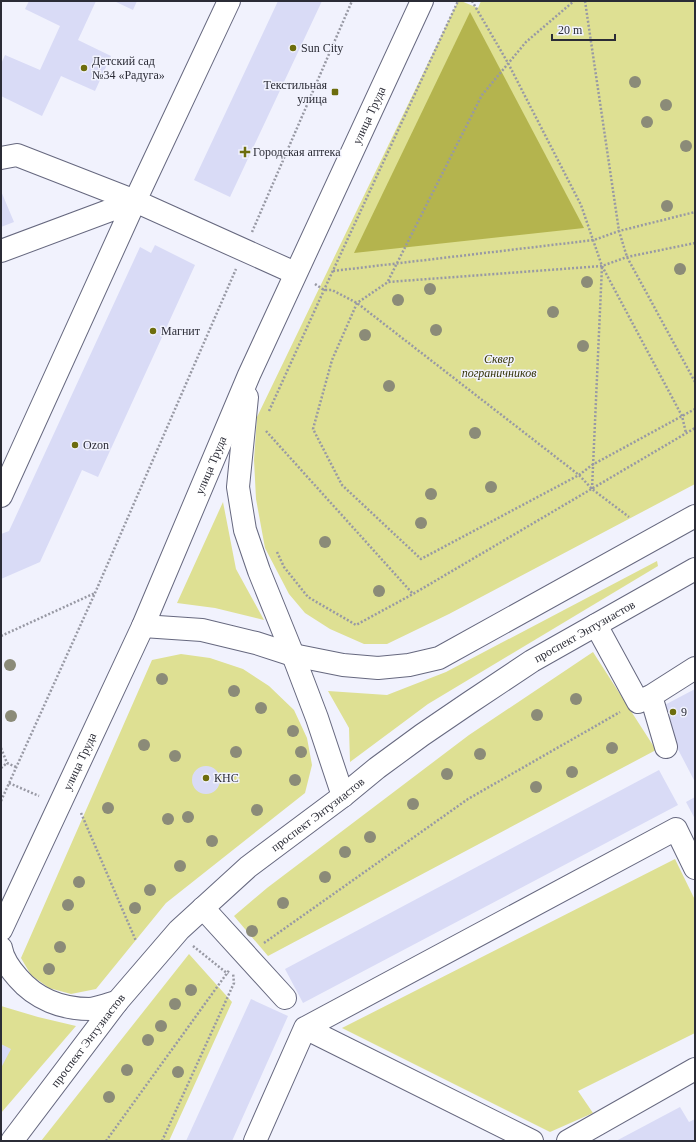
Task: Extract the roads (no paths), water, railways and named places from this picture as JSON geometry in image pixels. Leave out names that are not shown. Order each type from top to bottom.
[{"type":"main road","points":[[1,496],[135,201],[229,1]]},
{"type":"main road","name":"улица Труда","points":[[1,930],[143,626],[249,376],[295,273],[422,1]]},
{"type":"main road","points":[[1,158],[17,155],[135,201],[295,273]]},
{"type":"main road","points":[[1,251],[135,201]]},
{"type":"main road","points":[[249,376],[238,487],[245,530],[258,571],[317,718],[343,796]]},
{"type":"main road","points":[[143,626],[202,630],[293,655],[343,665],[378,668],[409,665],[439,658],[695,516]]},
{"type":"main road","name":"проспект Энтузиастов","points":[[12,1141],[117,1002],[179,930],[248,867],[343,796],[376,768],[532,661],[695,570]]},
{"type":"main road","points":[[596,625],[644,699],[666,747]]},
{"type":"main road","points":[[644,699],[695,668]]},
{"type":"main road","points":[[255,1141],[305,1028],[676,829],[695,868]]},
{"type":"main road","points":[[203,908],[285,998]]},
{"type":"main road","points":[[1,948],[9,968],[24,985],[44,999],[64,1007],[91,1009],[117,1002]]},
{"type":"main road","points":[[305,1028],[532,1141]]},
{"type":"main road","points":[[568,1141],[695,1069]]},
{"type":"place","name":"Sun City","points":[[293,48]]},
{"type":"place","name":"Детский сад №34 «Радуга»","points":[[84,68]]},
{"type":"place","name":"Текстильная улица","points":[[335,92]]},
{"type":"place","name":"Городская аптека","points":[[245,152]]},
{"type":"place","name":"Магнит","points":[[153,331]]},
{"type":"place","name":"Ozon","points":[[75,445]]},
{"type":"place","name":"9","points":[[673,712]]},
{"type":"place","name":"КНС","points":[[206,778]]},
{"type":"park label","name":"Сквер пограничников","points":[[499,366]]}]
